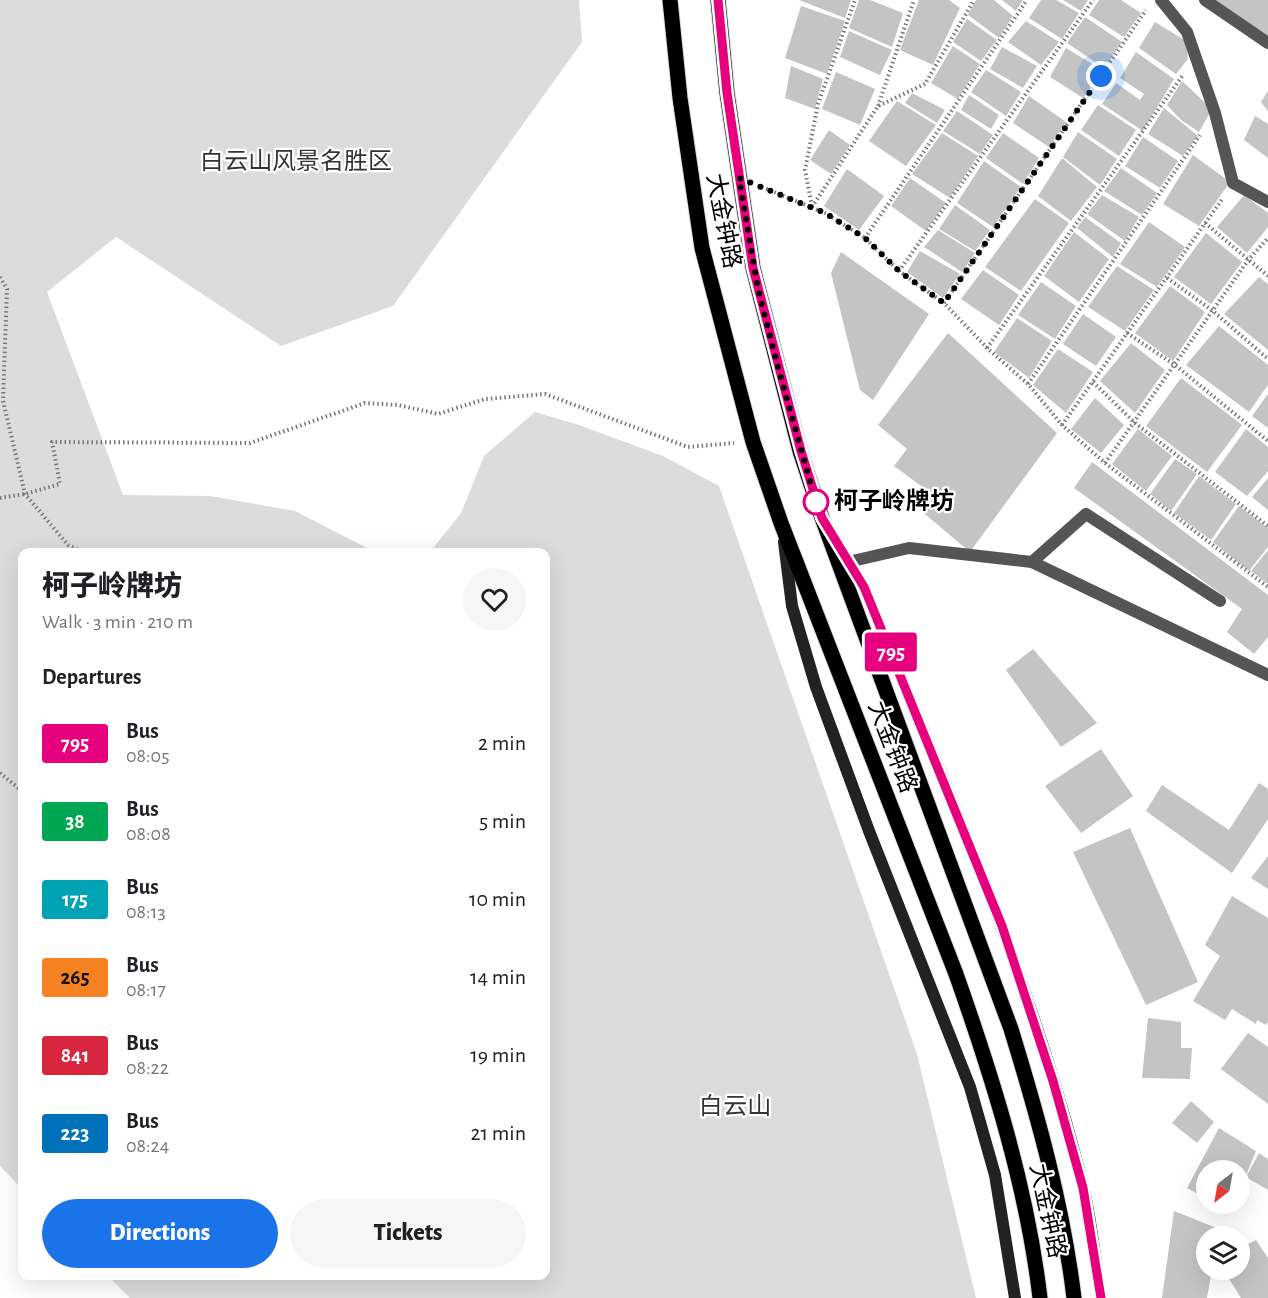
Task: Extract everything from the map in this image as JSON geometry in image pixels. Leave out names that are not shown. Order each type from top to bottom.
[{"type":"main road","name":"大金钟路","points":[[670,0],[680,98],[702,248],[753,442],[781,523],[979,1039],[1022,1192],[1040,1298]]},
{"type":"main road","name":"大金钟路","points":[[718,0],[739,178],[753,268],[773,351],[822,518],[1011,1029],[1055,1185],[1069,1257],[1074,1298]]},
{"type":"street","points":[[1161,0],[1187,32],[1215,113],[1233,183],[1268,202]]},
{"type":"street","points":[[1205,0],[1268,43]]},
{"type":"street","points":[[1032,562],[1086,514],[1220,601]]},
{"type":"street","points":[[822,518],[864,587],[1002,926],[1053,1081],[1083,1188],[1101,1298]]},
{"type":"street","points":[[781,523],[792,606],[816,687],[869,831],[970,1087],[995,1175],[1015,1298]]},
{"type":"street","points":[[848,562],[909,548],[1032,562],[1266,671]]},
{"type":"path","points":[[812,207],[805,170],[818,104],[855,0]]},
{"type":"path","points":[[812,207],[878,106],[914,0]]},
{"type":"path","points":[[878,106],[925,84],[974,0]]},
{"type":"path","points":[[865,238],[1027,0]]},
{"type":"path","points":[[899,271],[1093,0]]},
{"type":"path","points":[[944,303],[1146,10]]},
{"type":"path","points":[[987,348],[1196,57]]},
{"type":"path","points":[[1028,384],[1215,113]]},
{"type":"path","points":[[739,178],[812,207],[865,238],[899,271],[944,303],[987,348],[1028,384],[1062,425],[1105,463],[1268,587]]},
{"type":"path","points":[[1062,425],[1233,183]]},
{"type":"path","points":[[1205,223],[1268,276]]},
{"type":"path","points":[[1105,463],[1249,260],[1268,238]]},
{"type":"path","points":[[0,277],[7,289],[3,401],[25,495],[68,544],[76,548]]},
{"type":"path","points":[[1167,278],[1213,311],[1268,358]]},
{"type":"path","points":[[1127,333],[1175,365],[1268,441]]},
{"type":"path","points":[[1093,382],[1135,423],[1268,526]]},
{"type":"path","points":[[0,498],[25,495],[60,484],[52,442],[250,443],[365,403],[398,405],[438,414],[485,399],[545,394],[688,447],[753,442]]},
{"type":"path","points":[[0,772],[18,788]]},
{"type":"green space","name":"白云山风景名胜区","points":[[0,0],[579,0],[582,42],[393,306],[281,346],[116,237],[47,292],[123,495],[210,496],[295,511],[367,548],[18,548],[18,1185],[0,1166]]},
{"type":"green space","name":"白云山","points":[[535,412],[579,425],[663,456],[719,486],[917,1054],[976,1298],[130,1298],[112,1280],[550,1280],[550,548],[432,548],[461,513],[484,456]]},
{"type":"building","points":[[799,0],[851,0],[845,18]]},
{"type":"building","points":[[859,0],[870,0],[903,13],[892,47],[849,28]]},
{"type":"building","points":[[919,0],[949,0],[960,8],[933,65],[900,50]]},
{"type":"building","points":[[976,0],[994,0],[1013,16],[999,38],[968,15]]},
{"type":"building","points":[[1002,0],[1023,0],[1016,11]]},
{"type":"building","points":[[1041,0],[1056,0],[1079,13],[1062,39],[1029,18]]},
{"type":"building","points":[[1063,0],[1088,0],[1081,11]]},
{"type":"building","points":[[1099,0],[1121,0],[1141,13],[1124,37],[1089,15]]},
{"type":"building","points":[[1214,0],[1268,0],[1268,36]]},
{"type":"building","points":[[801,6],[845,21],[827,74],[785,58]]},
{"type":"building","points":[[1085,17],[1122,42],[1104,68],[1067,43]]},
{"type":"building","points":[[967,19],[997,40],[981,61],[953,42]]},
{"type":"building","points":[[1026,21],[1059,42],[1041,65],[1008,42]]},
{"type":"building","points":[[1155,22],[1186,41],[1188,59],[1176,74],[1139,48]]},
{"type":"building","points":[[849,31],[892,50],[880,75],[840,57]]},
{"type":"building","points":[[953,46],[980,64],[958,99],[931,83]]},
{"type":"building","points":[[1002,47],[1037,66],[1023,88],[990,69]]},
{"type":"building","points":[[1066,48],[1102,70],[1083,98],[1050,77]]},
{"type":"building","points":[[1136,52],[1174,79],[1143,131],[1102,104],[1116,83],[1140,100],[1144,94],[1120,78]]},
{"type":"building","points":[[791,66],[823,79],[815,109],[785,98]]},
{"type":"building","points":[[986,70],[1021,92],[1006,116],[971,92]]},
{"type":"building","points":[[836,72],[875,89],[860,125],[822,109]]},
{"type":"building","points":[[1182,81],[1212,109],[1199,132],[1181,120],[1167,105]]},
{"type":"building","points":[[1268,91],[1268,111],[1261,102]]},
{"type":"building","points":[[912,93],[945,110],[937,123],[905,103]]},
{"type":"building","points":[[969,95],[999,115],[991,129],[961,110]]},
{"type":"building","points":[[1029,96],[1066,122],[1049,147],[1013,123]]},
{"type":"building","points":[[897,101],[936,125],[906,166],[869,141]]},
{"type":"building","points":[[1098,105],[1136,130],[1119,156],[1081,130]]},
{"type":"building","points":[[1164,108],[1198,136],[1183,156],[1148,134]]},
{"type":"building","points":[[957,111],[993,135],[980,154],[943,131]]},
{"type":"building","points":[[1255,116],[1268,124],[1268,158],[1244,140]]},
{"type":"building","points":[[829,130],[850,145],[831,174],[810,160]]},
{"type":"building","points":[[1078,132],[1117,159],[1100,185],[1063,157]]},
{"type":"building","points":[[942,133],[978,156],[950,198],[912,174]]},
{"type":"building","points":[[1003,133],[1039,158],[1023,184],[986,158]]},
{"type":"building","points":[[1143,137],[1178,161],[1160,188],[1125,166]]},
{"type":"building","points":[[1193,155],[1230,182],[1199,226],[1163,204]]},
{"type":"building","points":[[1062,158],[1097,187],[1071,221],[1038,196]]},
{"type":"building","points":[[984,161],[1021,187],[993,227],[957,203]]},
{"type":"building","points":[[1121,168],[1157,193],[1142,215],[1104,191]]},
{"type":"building","points":[[847,169],[884,196],[859,230],[824,206]]},
{"type":"building","points":[[910,178],[946,203],[926,231],[891,206]]},
{"type":"building","points":[[1102,195],[1139,217],[1125,241],[1087,214]]},
{"type":"building","points":[[1244,195],[1268,213],[1268,227],[1247,253],[1217,227]]},
{"type":"building","points":[[1035,199],[1069,223],[1021,291],[985,267]]},
{"type":"building","points":[[955,205],[990,230],[975,251],[939,229]]},
{"type":"building","points":[[1085,217],[1121,243],[1113,257],[1077,228]]},
{"type":"building","points":[[1149,222],[1185,247],[1157,287],[1120,264]]},
{"type":"building","points":[[938,230],[975,253],[962,272],[924,247]]},
{"type":"building","points":[[1074,232],[1109,259],[1079,302],[1044,276]]},
{"type":"building","points":[[1206,233],[1242,262],[1211,304],[1174,277]]},
{"type":"building","points":[[920,251],[960,274],[943,298],[907,272]]},
{"type":"building","points":[[841,252],[929,314],[873,400],[860,390],[831,273]]},
{"type":"building","points":[[1117,266],[1154,290],[1125,331],[1088,307]]},
{"type":"building","points":[[983,270],[1019,295],[999,325],[961,299]]},
{"type":"building","points":[[1259,277],[1268,284],[1268,350],[1224,314]]},
{"type":"building","points":[[1041,282],[1076,306],[1055,339],[1018,315]]},
{"type":"building","points":[[1170,286],[1205,312],[1173,361],[1135,333]]},
{"type":"building","points":[[1083,314],[1116,337],[1096,366],[1063,344]]},
{"type":"building","points":[[1017,318],[1052,341],[1029,378],[994,352]]},
{"type":"building","points":[[1219,326],[1268,365],[1268,385],[1249,412],[1186,365]]},
{"type":"building","points":[[948,333],[1057,433],[970,552],[920,510],[932,494],[894,466],[907,449],[878,425]]},
{"type":"building","points":[[1131,343],[1165,370],[1135,413],[1100,381]]},
{"type":"building","points":[[1058,349],[1093,372],[1066,413],[1033,385]]},
{"type":"building","points":[[1181,378],[1242,425],[1207,472],[1146,426]]},
{"type":"building","points":[[1268,394],[1268,428],[1252,416]]},
{"type":"building","points":[[1095,398],[1124,425],[1101,453],[1071,429]]},
{"type":"building","points":[[1138,429],[1172,456],[1146,491],[1112,464]]},
{"type":"building","points":[[1246,429],[1268,447],[1268,471],[1247,496],[1215,472]]},
{"type":"building","points":[[1175,459],[1197,474],[1171,511],[1150,494]]},
{"type":"building","points":[[1092,462],[1268,595],[1268,637],[1254,654],[1227,632],[1242,609],[1074,488]]},
{"type":"building","points":[[1199,476],[1236,504],[1211,540],[1174,513]]},
{"type":"building","points":[[1268,478],[1268,510],[1252,497]]},
{"type":"building","points":[[1239,506],[1268,528],[1268,547],[1249,571],[1213,542]]},
{"type":"building","points":[[1268,550],[1268,584],[1251,571]]},
{"type":"building","points":[[1033,649],[1097,723],[1061,747],[1006,670]]},
{"type":"building","points":[[1101,749],[1133,796],[1081,833],[1045,786]]},
{"type":"building","points":[[1259,783],[1268,789],[1268,819],[1232,873],[1146,811],[1162,785],[1229,830]]},
{"type":"building","points":[[1130,828],[1198,982],[1146,1005],[1073,852]]},
{"type":"building","points":[[1268,856],[1268,889],[1251,878]]},
{"type":"building","points":[[1232,896],[1268,918],[1268,1022],[1266,1025],[1257,1020],[1256,1024],[1232,1009],[1225,1020],[1193,1001],[1220,956],[1205,945]]},
{"type":"building","points":[[1148,1018],[1181,1022],[1181,1048],[1192,1048],[1190,1079],[1142,1078]]},
{"type":"building","points":[[1248,1033],[1268,1047],[1268,1104],[1221,1069]]},
{"type":"building","points":[[1191,1101],[1214,1122],[1197,1143],[1172,1123]]},
{"type":"building","points":[[1219,1128],[1256,1151],[1250,1166],[1250,1160],[1202,1160]]},
{"type":"building","points":[[1259,1153],[1268,1159],[1268,1190],[1250,1179],[1250,1170]]},
{"type":"building","points":[[1196,1171],[1196,1193],[1187,1188]]},
{"type":"building","points":[[1174,1211],[1212,1226],[1196,1226],[1196,1280],[1210,1280],[1207,1298],[1162,1298]]},
{"type":"building","points":[[1256,1240],[1268,1258],[1268,1298],[1241,1298],[1230,1280],[1250,1280],[1250,1243]]},
{"type":"bus line","name":"795","points":[[718,0],[727,93],[753,268],[801,451],[822,518],[864,587],[1002,926],[1053,1081],[1083,1188],[1101,1298]]},
{"type":"place","name":"柯子岭牌坊","points":[[816,502]]},
{"type":"route","points":[[816,502],[753,268],[739,178],[825,213],[865,238],[899,271],[944,303],[1101,76]]}]
